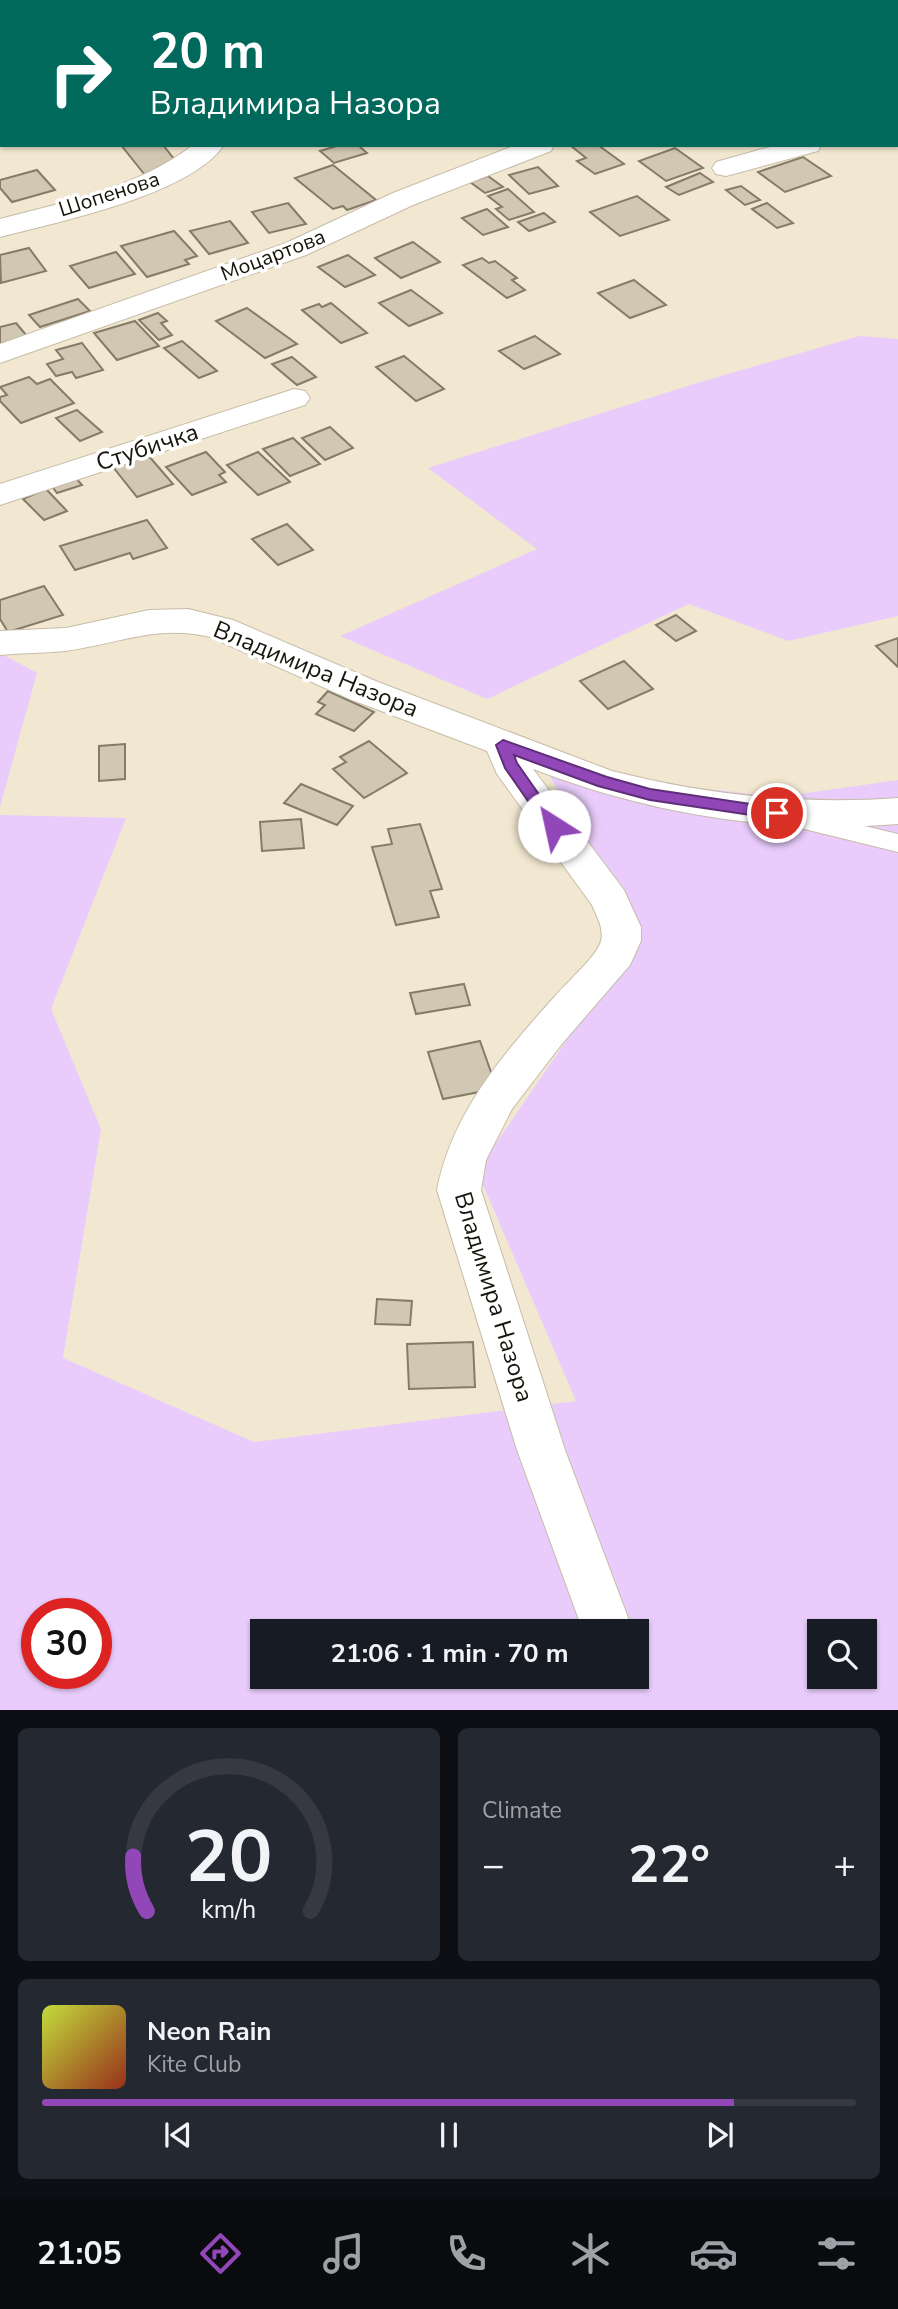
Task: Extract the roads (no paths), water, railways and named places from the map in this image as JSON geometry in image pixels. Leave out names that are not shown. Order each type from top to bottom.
[{"type":"street","name":"Шопенова","points":[[0,228],[144,187],[189,163],[209,147]]},
{"type":"street","name":"Моцартова","points":[[0,354],[296,248],[403,200],[536,147]]},
{"type":"street","points":[[726,168],[801,147]]},
{"type":"street","name":"Стубичка","points":[[0,495],[294,398]]},
{"type":"street","name":"Владимира Назора","points":[[0,643],[66,639],[149,621],[188,620],[221,628],[365,691],[603,782],[650,794],[777,813],[858,814],[898,811]]},
{"type":"street","name":"Владимира Назора","points":[[503,745],[510,765],[610,900],[621,927],[621,941],[616,954],[558,1018],[500,1094],[475,1135],[463,1163],[459,1190],[541,1450],[604,1619]]},
{"type":"lane","points":[[777,813],[872,838],[898,842]]}]
